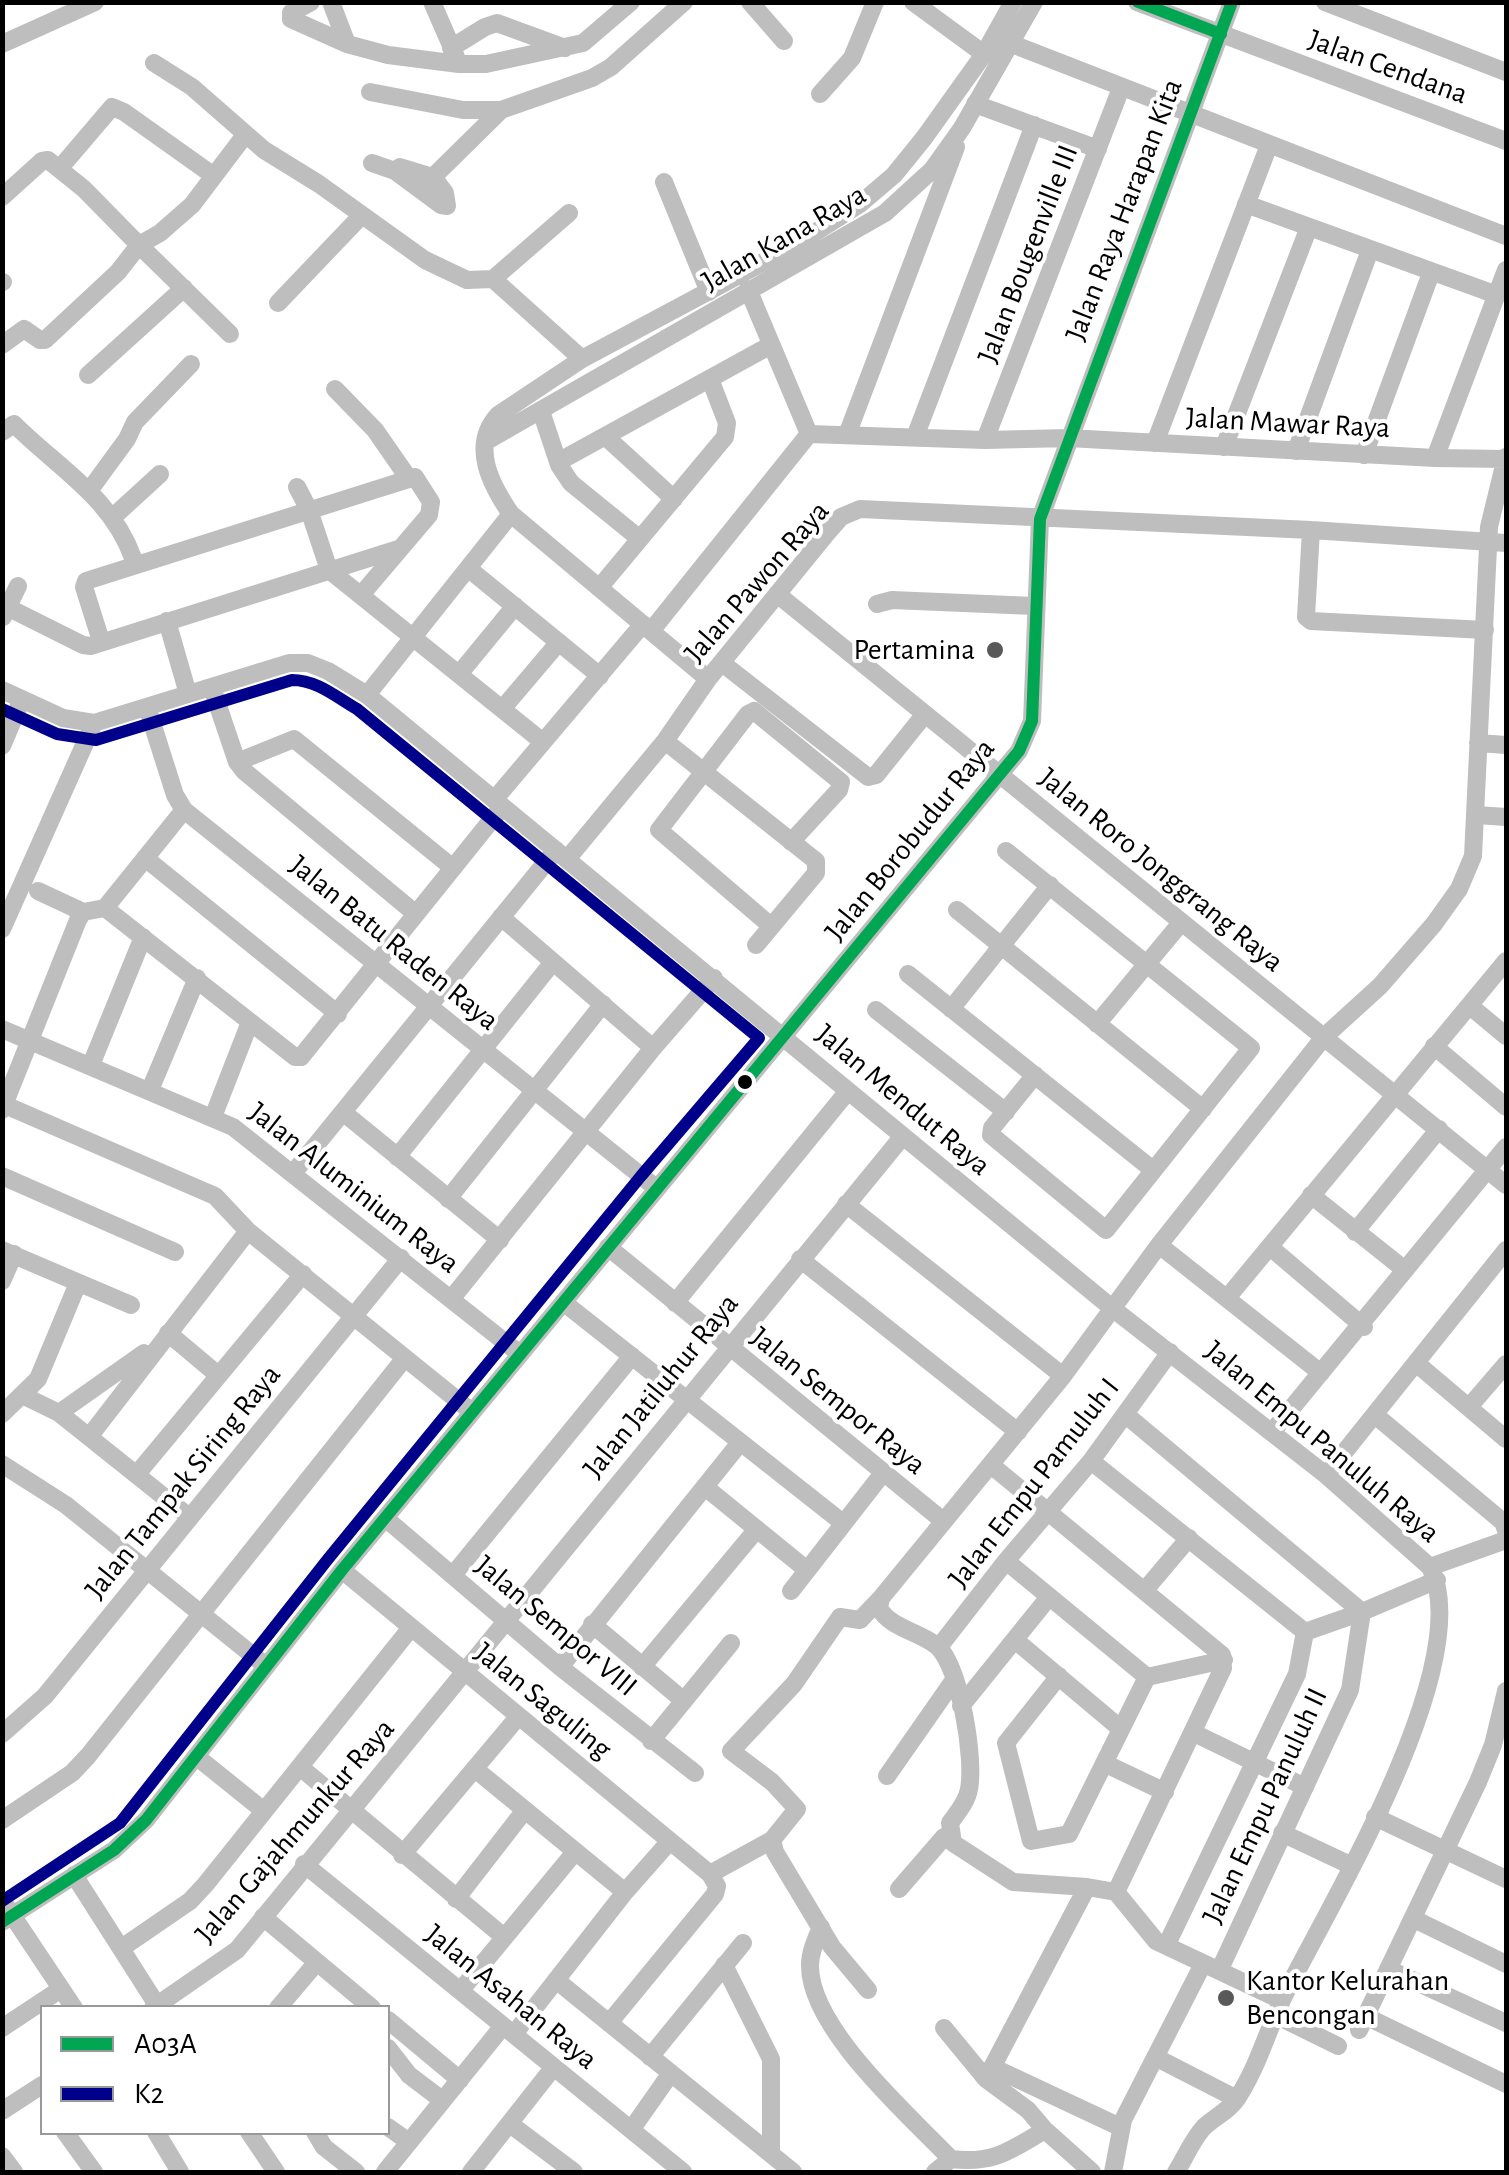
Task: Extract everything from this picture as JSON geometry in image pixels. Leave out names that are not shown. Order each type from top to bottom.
[{"type":"street","points":[[312,2],[291,13],[291,19],[346,44],[388,55],[455,56],[486,64],[583,42],[630,2]]},
{"type":"street","points":[[331,2],[346,44]]},
{"type":"street","points":[[432,2],[455,56]]},
{"type":"street","points":[[370,92],[463,110],[501,110],[602,72],[684,2]]},
{"type":"street","points":[[750,2],[784,40]]},
{"type":"street","points":[[820,94],[852,58],[875,2]]},
{"type":"street","points":[[913,2],[984,54]]},
{"type":"street","name":"Jalan Kana Raya","points":[[485,442],[886,212],[932,170],[962,128],[1034,2]]},
{"type":"street","name":"Jalan Cendana","points":[[1137,2],[1506,141]]},
{"type":"street","name":"Jalan Raya Harapan Kita","points":[[1068,438],[1232,2]]},
{"type":"street","points":[[1325,2],[1506,72]]},
{"type":"street","points":[[708,680],[511,514],[498,495],[483,456],[485,442],[498,414],[582,359],[795,246],[860,204],[894,175],[984,54],[1012,3]]},
{"type":"street","points":[[2,44],[90,4]]},
{"type":"street","points":[[455,56],[484,27],[497,23],[565,49]]},
{"type":"street","points":[[1012,44],[1506,236]]},
{"type":"street","points":[[154,64],[192,87],[244,135],[445,272],[467,280],[492,279],[569,213]]},
{"type":"street","name":"Jalan Bougenville III","points":[[986,440],[1121,88]]},
{"type":"street","points":[[975,104],[1098,149]]},
{"type":"street","points":[[60,168],[112,107],[214,176]]},
{"type":"street","points":[[433,178],[501,110]]},
{"type":"street","points":[[916,437],[1034,125]]},
{"type":"street","points":[[847,435],[962,128]]},
{"type":"street","points":[[2,345],[24,330],[45,340],[118,272],[139,245],[182,215],[244,135]]},
{"type":"street","points":[[1155,444],[1269,145]]},
{"type":"street","points":[[2,197],[48,160],[230,334]]},
{"type":"street","points":[[372,164],[395,171],[440,205],[448,206],[445,193],[433,178],[400,167],[395,171]]},
{"type":"street","points":[[664,182],[709,292]]},
{"type":"street","points":[[1246,204],[1497,295]]},
{"type":"street","points":[[278,303],[362,215]]},
{"type":"street","points":[[1224,447],[1309,227]]},
{"type":"street","points":[[1296,451],[1370,250]]},
{"type":"street","points":[[1435,458],[1506,270]]},
{"type":"street","points":[[1364,455],[1431,273]]},
{"type":"street","points":[[492,279],[582,359]]},
{"type":"street","points":[[88,375],[184,288]]},
{"type":"street","points":[[105,908],[250,1022],[301,1057],[453,868],[543,742],[647,628],[809,434],[748,290]]},
{"type":"street","points":[[558,462],[771,345]]},
{"type":"street","points":[[90,491],[127,439],[134,422],[191,364]]},
{"type":"street","points":[[599,588],[728,430],[710,380]]},
{"type":"street","points":[[335,389],[375,430],[410,479]]},
{"type":"street","points":[[540,411],[558,462],[571,483],[640,539]]},
{"type":"street","points":[[2,432],[14,424],[90,491],[113,517],[133,558]]},
{"type":"street","name":"Jalan Mawar Raya","points":[[809,434],[986,440],[1068,438],[1505,464]]},
{"type":"street","points":[[606,437],[674,499]]},
{"type":"street","name":"Jalan Borobudur Raya","points":[[6,1912],[74,1875],[132,1835],[197,1758],[342,1570],[1002,774],[1032,721],[1040,519],[1068,438]]},
{"type":"street","points":[[608,2024],[715,1894],[717,1886],[710,1874],[772,1840],[797,1809],[772,1782],[731,1751],[794,1684],[840,1617],[860,1620],[882,1598],[1063,1376],[1158,1244],[1324,1037],[1380,986],[1459,889],[1473,856],[1485,630],[1505,464]]},
{"type":"street","points":[[113,517],[160,474]]},
{"type":"street","points":[[101,641],[84,587],[86,580],[415,477],[431,502],[431,509],[362,595]]},
{"type":"street","points":[[297,487],[329,570],[543,742]]},
{"type":"street","name":"Jalan Pawon Raya","points":[[294,1172],[501,916],[665,741],[708,680],[840,517],[860,510],[1311,530],[1498,543]]},
{"type":"street","points":[[367,695],[511,514]]},
{"type":"street","points":[[1311,530],[1306,617],[1311,621],[1485,630]]},
{"type":"street","points":[[18,586],[5,613],[83,645],[398,550]]},
{"type":"street","points":[[469,569],[600,676]]},
{"type":"street","name":"Jalan Roro Jonggrang Raya","points":[[776,594],[1506,1185]]},
{"type":"street","points":[[877,604],[892,600],[1034,606]]},
{"type":"street","points":[[460,672],[515,606]]},
{"type":"street","points":[[167,621],[188,694]]},
{"type":"street","points":[[503,708],[558,642]]},
{"type":"street","name":"Jalan Mendut Raya","points":[[94,723],[266,668],[308,663],[328,670],[367,695],[1112,1308]]},
{"type":"street","points":[[722,663],[868,777],[876,774],[925,714]]},
{"type":"street","points":[[212,688],[237,762],[416,914]]},
{"type":"street","points":[[2,690],[62,718],[94,723],[29,890],[2,930]]},
{"type":"street","points":[[2,746],[22,700]]},
{"type":"street","name":"Jalan Batu Raden Raya","points":[[147,707],[175,795],[184,810],[656,1188]]},
{"type":"street","points":[[771,926],[660,832],[661,824],[748,714],[754,712],[840,782],[840,790],[791,842]]},
{"type":"street","points":[[237,762],[294,739],[453,868]]},
{"type":"street","points":[[665,741],[813,858],[818,870],[756,945]]},
{"type":"street","points":[[1478,744],[1506,745]]},
{"type":"street","points":[[2,881],[83,912],[105,908],[184,810]]},
{"type":"street","points":[[1476,815],[1506,817]]},
{"type":"street","points":[[1006,850],[1251,1047],[1109,1228],[1102,1229],[994,1139],[992,1128],[1035,1075]]},
{"type":"street","points":[[145,858],[338,1014]]},
{"type":"street","points":[[951,1008],[1050,885]]},
{"type":"street","points":[[957,910],[1204,1109]]},
{"type":"street","points":[[83,912],[4,1108],[216,1198],[248,1231],[472,1412]]},
{"type":"street","points":[[501,916],[653,1048]]},
{"type":"street","points":[[1098,1024],[1180,924]]},
{"type":"street","points":[[90,1066],[142,938]]},
{"type":"street","points":[[398,1157],[553,962]]},
{"type":"street","points":[[1227,1298],[1506,964]]},
{"type":"street","points":[[908,974],[1153,1170]]},
{"type":"street","points":[[150,1090],[197,978]]},
{"type":"street","points":[[452,1298],[714,978]]},
{"type":"street","points":[[448,1199],[603,1004]]},
{"type":"street","points":[[1470,1006],[1506,1036]]},
{"type":"street","points":[[876,1010],[1006,1112]]},
{"type":"street","points":[[213,1117],[250,1022]]},
{"type":"street","name":"Jalan Aluminium Raya","points":[[2,1030],[213,1117],[250,1138],[520,1354]]},
{"type":"street","points":[[1435,1046],[1506,1107]]},
{"type":"street","points":[[675,1303],[848,1091]]},
{"type":"street","points":[[344,1112],[500,1240]]},
{"type":"street","points":[[1355,1232],[1439,1129]]},
{"type":"street","name":"Jalan Jatiluhur Raya","points":[[465,1674],[728,1346],[903,1136]]},
{"type":"street","points":[[1272,1432],[1506,1147]]},
{"type":"street","points":[[2,1176],[175,1252]]},
{"type":"street","points":[[1312,1195],[1405,1270]]},
{"type":"street","points":[[846,1204],[1063,1376]]},
{"type":"street","points":[[89,1437],[248,1231]]},
{"type":"street","points":[[1158,1244],[1320,1374]]},
{"type":"street","name":"Jalan Sempor Raya","points":[[608,1247],[942,1520]]},
{"type":"street","points":[[1270,1248],[1363,1325]]},
{"type":"street","points":[[1326,1474],[1506,1250]]},
{"type":"street","points":[[2,1281],[8,1252],[131,1305]]},
{"type":"street","name":"Jalan Tampak Siring Raya","points":[[2,1734],[44,1696],[400,1258]]},
{"type":"street","points":[[800,1259],[1018,1432]]},
{"type":"street","points":[[137,1474],[303,1274]]},
{"type":"street","points":[[2,1414],[38,1379],[78,1282]]},
{"type":"street","points":[[563,1302],[843,1523]]},
{"type":"street","name":"Jalan Empu Panuluh Raya","points":[[1112,1308],[1326,1474],[1433,1574],[1441,1610],[1417,1726],[1278,2007],[1238,2099]]},
{"type":"street","points":[[165,1337],[218,1375]]},
{"type":"street","points":[[59,1413],[165,1337]]},
{"type":"street","name":"Jalan Empu Pamuluh I","points":[[939,1647],[1006,1560],[1092,1461],[1170,1352]]},
{"type":"street","points":[[453,1574],[632,1356]]},
{"type":"street","points":[[2,1820],[79,1766],[404,1359]]},
{"type":"street","points":[[1416,1363],[1506,1440]]},
{"type":"street","points":[[1469,1407],[1506,1364]]},
{"type":"street","points":[[22,1395],[59,1413],[188,1516]]},
{"type":"street","points":[[1126,1415],[1362,1612]]},
{"type":"street","points":[[1374,1415],[1502,1522],[1506,1530]]},
{"type":"street","points":[[560,1667],[739,1444]]},
{"type":"street","points":[[1092,1461],[1305,1632]]},
{"type":"street","points":[[2,1464],[66,1505],[266,1666]]},
{"type":"street","points":[[991,1464],[1218,1649],[1224,1660]]},
{"type":"street","points":[[791,1591],[883,1473]]},
{"type":"street","points":[[706,1487],[807,1570]]},
{"type":"street","name":"Jalan Sempor VIII","points":[[385,1518],[560,1667],[694,1773]]},
{"type":"street","points":[[642,1667],[757,1529]]},
{"type":"street","points":[[1145,1590],[1189,1538]]},
{"type":"street","points":[[1305,1632],[1362,1612],[1506,1540]]},
{"type":"street","points":[[1006,1560],[1147,1677]]},
{"type":"street","name":"Jalan Saguling","points":[[342,1570],[710,1874]]},
{"type":"street","points":[[882,1598],[879,1608],[885,1617],[939,1647],[954,1680],[970,1740],[970,1783],[966,1798],[950,1823],[951,1834],[961,1849],[1008,1880],[1116,1892],[1152,1939],[1212,1966],[1338,2046]]},
{"type":"street","points":[[961,1706],[1049,1598]]},
{"type":"street","name":"Jalan Empu Panuluh II","points":[[1113,2172],[1120,2128],[1155,2057],[1212,1966],[1282,1834],[1350,1690],[1362,1612]]},
{"type":"street","points":[[592,1624],[684,1701]]},
{"type":"street","points":[[123,1947],[190,1901],[410,1628]]},
{"type":"street","points":[[1166,1946],[1297,1674],[1305,1632]]},
{"type":"street","points":[[1016,1640],[1121,1729]]},
{"type":"street","points":[[651,1741],[731,1643]]},
{"type":"street","points":[[1147,1677],[1224,1660]]},
{"type":"street","points":[[1116,1892],[1194,1733],[1224,1660]]},
{"type":"street","name":"Jalan Gajahmunkur Raya","points":[[157,2005],[229,1958],[465,1674]]},
{"type":"street","points":[[1059,1676],[1006,1744],[1029,1839],[1036,1842],[1068,1836],[1147,1677]]},
{"type":"street","points":[[887,1776],[954,1680]]},
{"type":"street","points":[[1506,1691],[1493,1745],[1446,1852],[1362,2023],[1506,2084]]},
{"type":"street","points":[[402,1855],[518,1717]]},
{"type":"street","points":[[1194,1733],[1304,1786]]},
{"type":"street","points":[[197,1758],[264,1811]]},
{"type":"street","points":[[1104,1764],[1165,1792]]},
{"type":"street","points":[[300,1768],[504,1937]]},
{"type":"street","points":[[475,1769],[626,1892]]},
{"type":"street","points":[[456,1899],[526,1810]]},
{"type":"street","points":[[1375,1817],[1506,1879]]},
{"type":"street","points":[[899,1889],[944,1837],[951,1834]]},
{"type":"street","points":[[1282,1834],[1350,1866]]},
{"type":"street","points":[[772,1840],[775,1852],[832,1947],[868,1990]]},
{"type":"street","points":[[385,2172],[442,2100],[556,1980],[670,1841]]},
{"type":"street","points":[[461,1990],[575,1852]]},
{"type":"street","name":"Jalan Asahan Raya","points":[[304,1864],[683,2172]]},
{"type":"street","points":[[74,1875],[123,1947],[154,2005]]},
{"type":"street","points":[[989,2073],[1088,1887]]},
{"type":"street","points":[[6,1912],[72,2005]]},
{"type":"street","points":[[263,1917],[317,1962],[358,2004]]},
{"type":"street","points":[[1414,1919],[1506,1964]]},
{"type":"street","points":[[821,1927],[810,1960],[811,1974],[835,2033],[951,2159],[994,2159],[1045,2130]]},
{"type":"street","points":[[650,2058],[742,1943]]},
{"type":"street","points":[[281,2005],[317,1962]]},
{"type":"street","points":[[724,1964],[772,2059],[771,2154]]},
{"type":"street","points":[[1388,1969],[1506,2024]]},
{"type":"street","points":[[556,1980],[793,2172]]},
{"type":"street","points":[[2,2028],[61,1988]]},
{"type":"street","points":[[390,2022],[460,2080]]},
{"type":"street","points":[[944,2028],[1092,2172]]},
{"type":"street","points":[[390,2047],[406,2035]]},
{"type":"street","points":[[390,2051],[409,2075],[442,2100]]},
{"type":"street","points":[[1155,2057],[1238,2099],[1202,2130],[1176,2172]]},
{"type":"street","points":[[471,2172],[553,2068]]},
{"type":"street","points":[[989,2073],[1120,2128]]},
{"type":"street","points":[[631,2130],[671,2074]]},
{"type":"street","points":[[2,2111],[40,2092]]},
{"type":"street","points":[[510,2124],[574,2172]]},
{"type":"street","points":[[390,2128],[409,2142]]},
{"type":"street","points":[[68,2135],[94,2172]]},
{"type":"street","points":[[158,2135],[180,2172]]},
{"type":"street","points":[[251,2135],[276,2172]]},
{"type":"street","points":[[317,2135],[324,2147],[356,2172]]},
{"type":"street","points":[[2,2156],[14,2172]]},
{"type":"street","points":[[935,2172],[951,2159]]},
{"type":"transit line","name":"A03A","points":[[1138,2],[1221,34]]},
{"type":"transit line","name":"A03A","points":[[2,1922],[114,1850],[146,1820],[342,1570],[1019,751],[1032,721],[1040,519],[1232,2]]},
{"type":"transit line","name":"K2","points":[[2,709],[57,734],[96,740],[292,680],[318,686],[357,709],[759,1038],[328,1559],[120,1823],[2,1901]]},
{"type":"place","name":"Pertamina","points":[[995,650]]},
{"type":"place","name":"Kantor Kelurahan Bencongan","points":[[1226,1998]]}]
